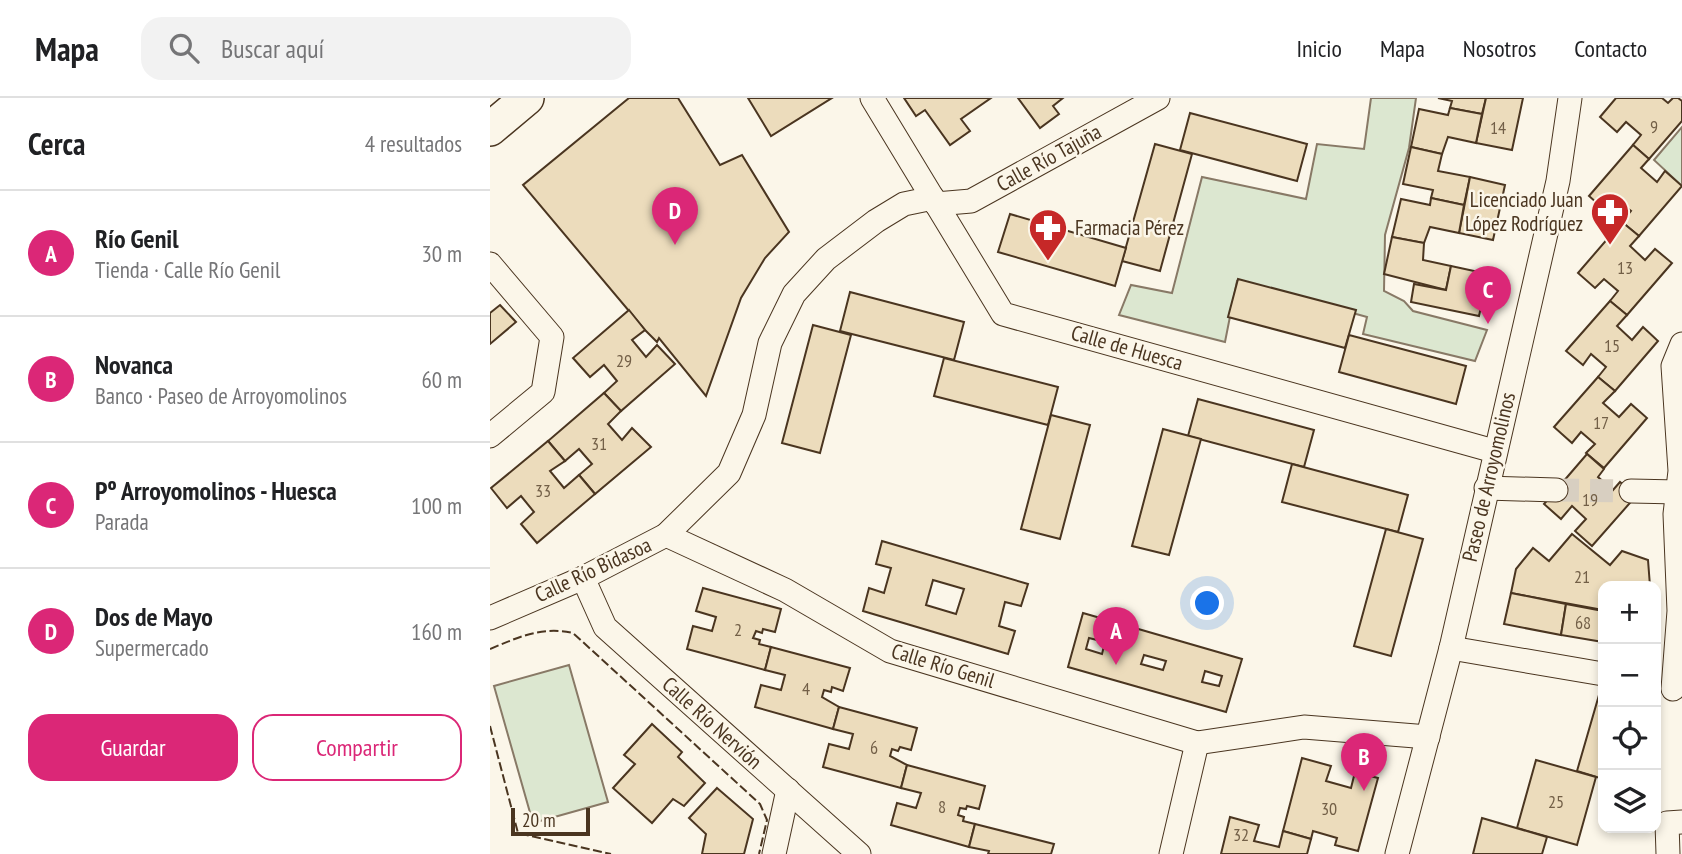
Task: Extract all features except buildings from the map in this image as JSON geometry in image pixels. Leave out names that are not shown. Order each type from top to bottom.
[{"type":"street","points":[[490,129],[527,98]]},
{"type":"street","name":"Calle de Huesca","points":[[872,98],[1003,314],[1494,451]]},
{"type":"street","name":"Calle Río Tajuña","points":[[935,201],[971,201],[1158,98]]},
{"type":"street","name":"Paseo de Arroyomolinos","points":[[1397,854],[1451,648],[1558,181],[1570,98]]},
{"type":"street","name":"Calle Río Bidasoa","points":[[490,618],[583,578],[666,535],[729,473],[754,415],[770,343],[794,294],[826,260],[876,221],[904,204],[935,201]]},
{"type":"street","points":[[490,264],[552,337],[542,392],[490,436]]},
{"type":"street","points":[[1670,688],[1679,611],[1675,514],[1679,431],[1673,366],[1682,344]]},
{"type":"street","points":[[1486,488],[1556,490]]},
{"type":"street","points":[[1631,491],[1678,492]]},
{"type":"street","name":"Calle Río Genil","points":[[666,535],[785,590],[890,651],[1197,743],[1304,727],[1428,737]]},
{"type":"street","name":"Calle Río Nervión","points":[[583,578],[605,627],[859,854]]},
{"type":"street","points":[[1451,648],[1598,673]]},
{"type":"street","points":[[1171,854],[1197,743]]},
{"type":"street","points":[[774,854],[788,790]]},
{"type":"street","points":[[1668,854],[1667,822],[1682,822]]},
{"type":"green space","points":[[1371,98],[1416,98],[1409,148],[1385,235],[1384,291],[1404,301],[1413,311],[1487,330],[1475,361],[1363,334],[1367,317],[1237,281],[1225,342],[1119,315],[1131,285],[1172,293],[1202,177],[1306,199],[1317,144],[1364,149]]},
{"type":"green space","points":[[1682,127],[1682,186],[1654,160]]},
{"type":"green space","points":[[569,665],[608,802],[533,823],[494,686]]},
{"type":"tunnel","points":[[1556,490],[1631,491]]},
{"type":"fence","points":[[490,649],[541,632],[573,633],[760,804],[767,820],[759,854]]},
{"type":"fence","points":[[490,726],[518,833],[611,854]]},
{"type":"place","name":"Dos de Mayo","points":[[675,245]]},
{"type":"place","name":"Licenciado Juan López Rodríguez","points":[[1610,246]]},
{"type":"place","name":"Farmacia Pérez","points":[[1048,262]]},
{"type":"place","name":"Pº Arroyomolinos - Huesca","points":[[1488,324]]},
{"type":"place","name":"Río Genil","points":[[1116,665]]},
{"type":"place","name":"Novanca","points":[[1364,791]]}]
